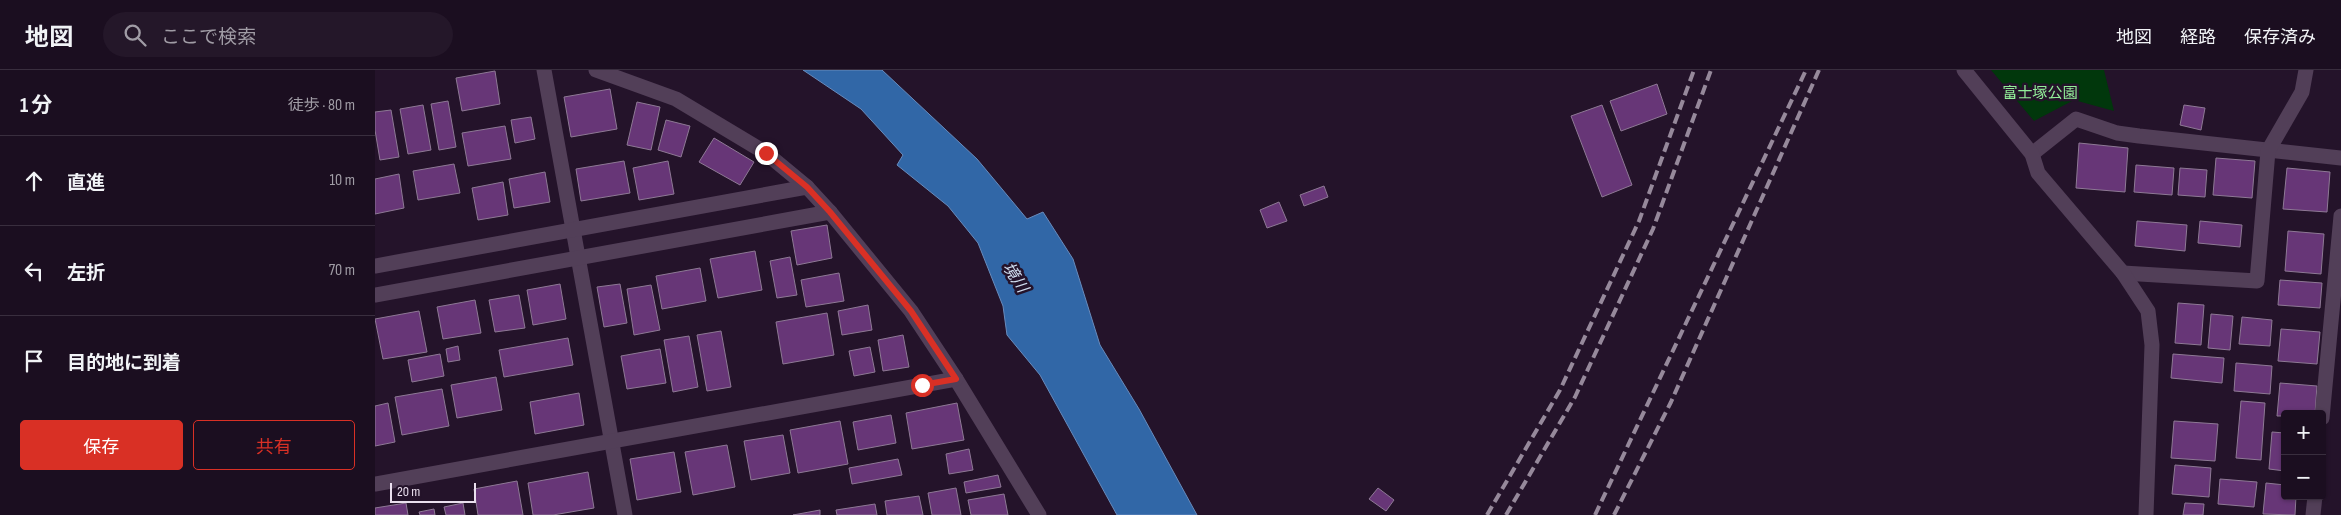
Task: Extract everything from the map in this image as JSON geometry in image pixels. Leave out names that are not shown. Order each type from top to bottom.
[{"type":"street","points":[[544,70],[625,515]]},
{"type":"street","points":[[596,70],[676,99],[766,153],[807,187],[830,212],[911,311],[956,379],[1039,515]]},
{"type":"street","points":[[1964,70],[2032,154],[2039,173],[2123,273],[2148,311],[2152,346],[2146,515]]},
{"type":"street","points":[[2123,273],[2257,281],[2268,151],[2302,92],[2306,70]]},
{"type":"street","points":[[2032,154],[2076,119],[2117,133],[2341,158]]},
{"type":"street","points":[[375,266],[807,187]]},
{"type":"street","points":[[375,295],[830,212]]},
{"type":"street","points":[[2323,410],[2341,216]]},
{"type":"street","points":[[375,484],[956,379]]},
{"type":"street","points":[[2313,515],[2315,500]]},
{"type":"green space","name":"富士塚公園","points":[[1991,70],[2104,70],[2114,111],[2074,100],[2034,121]]},
{"type":"water","name":"境川","points":[[803,70],[882,70],[977,159],[1027,219],[1043,212],[1073,259],[1100,345],[1139,409],[1197,515],[1117,515],[1040,375],[1007,335],[1003,306],[978,243],[948,206],[897,165],[903,155],[861,109]]},
{"type":"building","points":[[495,71],[500,104],[462,111],[456,78]]},
{"type":"building","points":[[1657,84],[1667,114],[1621,131],[1610,101]]},
{"type":"building","points":[[610,89],[617,129],[571,137],[564,97]]},
{"type":"building","points":[[448,101],[456,147],[439,150],[431,104]]},
{"type":"building","points":[[637,102],[660,107],[651,150],[627,145]]},
{"type":"building","points":[[423,105],[431,150],[408,154],[400,109]]},
{"type":"building","points":[[1602,105],[1632,185],[1602,197],[1571,116]]},
{"type":"building","points":[[2184,105],[2205,108],[2201,130],[2180,125]]},
{"type":"building","points":[[391,110],[399,157],[380,160],[375,130],[375,112]]},
{"type":"building","points":[[531,117],[535,139],[515,143],[511,120]]},
{"type":"building","points":[[666,120],[690,126],[681,157],[658,150]]},
{"type":"building","points":[[505,126],[511,159],[468,166],[462,133]]},
{"type":"building","points":[[714,138],[754,162],[740,185],[699,162]]},
{"type":"building","points":[[2079,143],[2128,148],[2125,192],[2076,188]]},
{"type":"building","points":[[2216,158],[2255,161],[2252,198],[2213,195]]},
{"type":"building","points":[[624,161],[630,193],[581,201],[576,169]]},
{"type":"building","points":[[668,161],[674,194],[639,200],[633,168]]},
{"type":"building","points":[[454,164],[460,193],[418,200],[413,171]]},
{"type":"building","points":[[2136,165],[2174,168],[2172,195],[2134,192]]},
{"type":"building","points":[[2180,168],[2207,170],[2205,197],[2178,195]]},
{"type":"building","points":[[2287,168],[2330,172],[2327,212],[2283,209]]},
{"type":"building","points":[[545,172],[550,202],[514,208],[509,179]]},
{"type":"building","points":[[399,174],[404,208],[375,214],[375,179]]},
{"type":"building","points":[[503,182],[508,215],[478,220],[472,188]]},
{"type":"building","points":[[1324,186],[1328,197],[1304,206],[1300,195]]},
{"type":"building","points":[[1279,202],[1287,221],[1267,228],[1260,210]]},
{"type":"building","points":[[2137,221],[2187,225],[2185,251],[2135,246]]},
{"type":"building","points":[[2200,221],[2242,225],[2240,247],[2198,243]]},
{"type":"building","points":[[827,225],[832,258],[797,265],[791,231]]},
{"type":"building","points":[[2288,231],[2324,234],[2321,274],[2285,271]]},
{"type":"building","points":[[755,251],[762,290],[718,298],[710,259]]},
{"type":"building","points":[[790,257],[797,295],[777,298],[770,261]]},
{"type":"building","points":[[700,268],[706,301],[662,309],[656,276]]},
{"type":"building","points":[[839,273],[844,301],[806,307],[801,280]]},
{"type":"building","points":[[2280,280],[2322,283],[2320,308],[2278,305]]},
{"type":"building","points":[[560,284],[566,319],[533,325],[527,290]]},
{"type":"building","points":[[620,284],[627,323],[604,327],[597,287]]},
{"type":"building","points":[[651,285],[660,330],[634,335],[627,289]]},
{"type":"building","points":[[519,295],[525,328],[495,332],[489,300]]},
{"type":"building","points":[[475,300],[481,333],[443,339],[437,307]]},
{"type":"building","points":[[2178,303],[2204,305],[2201,345],[2175,343]]},
{"type":"building","points":[[868,305],[872,330],[842,335],[838,311]]},
{"type":"building","points":[[419,311],[427,352],[383,359],[375,319]]},
{"type":"building","points":[[827,313],[834,355],[783,364],[776,322]]},
{"type":"building","points":[[2211,314],[2233,316],[2230,350],[2208,348]]},
{"type":"building","points":[[2242,317],[2272,320],[2270,346],[2239,344]]},
{"type":"building","points":[[2281,329],[2320,332],[2317,364],[2278,361]]},
{"type":"building","points":[[721,331],[731,387],[707,391],[697,335]]},
{"type":"building","points":[[903,335],[909,367],[883,371],[878,340]]},
{"type":"building","points":[[689,336],[698,387],[673,392],[664,340]]},
{"type":"building","points":[[568,338],[573,365],[504,377],[499,350]]},
{"type":"building","points":[[458,346],[460,360],[448,362],[446,349]]},
{"type":"building","points":[[870,347],[875,372],[854,376],[849,351]]},
{"type":"building","points":[[660,349],[666,383],[627,389],[621,356]]},
{"type":"building","points":[[440,354],[444,376],[412,382],[408,360]]},
{"type":"building","points":[[2173,354],[2224,358],[2222,383],[2171,378]]},
{"type":"building","points":[[2236,363],[2272,366],[2270,394],[2234,391]]},
{"type":"building","points":[[496,377],[502,410],[457,418],[451,385]]},
{"type":"building","points":[[2280,383],[2317,386],[2315,410],[2281,410],[2281,416],[2277,416]]},
{"type":"building","points":[[442,389],[449,426],[402,435],[395,397]]},
{"type":"building","points":[[579,393],[584,425],[535,434],[530,402]]},
{"type":"building","points":[[2241,401],[2265,403],[2261,460],[2236,458]]},
{"type":"building","points":[[388,403],[395,442],[375,446],[375,406]]},
{"type":"building","points":[[957,403],[964,440],[912,449],[906,413]]},
{"type":"building","points":[[891,415],[896,443],[858,450],[853,422]]},
{"type":"building","points":[[840,421],[848,464],[798,473],[790,430]]},
{"type":"building","points":[[2174,421],[2218,424],[2215,461],[2171,458]]},
{"type":"building","points":[[2272,432],[2281,433],[2281,470],[2269,469]]},
{"type":"building","points":[[783,435],[790,473],[751,480],[744,441]]},
{"type":"building","points":[[727,445],[735,487],[693,495],[685,452]]},
{"type":"building","points":[[969,449],[973,470],[949,474],[946,454]]},
{"type":"building","points":[[674,452],[681,492],[637,500],[630,459]]},
{"type":"building","points":[[898,459],[902,475],[852,484],[849,468]]},
{"type":"building","points":[[2175,465],[2211,468],[2209,497],[2172,494]]},
{"type":"building","points":[[588,472],[594,508],[553,515],[533,515],[528,483]]},
{"type":"building","points":[[998,475],[1001,487],[966,493],[964,482]]},
{"type":"building","points":[[2220,479],[2257,482],[2254,507],[2218,504]]},
{"type":"building","points":[[517,481],[523,515],[478,515],[474,489]]},
{"type":"building","points":[[2266,483],[2281,485],[2281,500],[2296,500],[2295,515],[2263,514]]},
{"type":"building","points":[[956,488],[961,515],[932,515],[928,493]]},
{"type":"building","points":[[1378,488],[1394,500],[1386,511],[1369,499]]},
{"type":"building","points":[[1004,494],[1008,515],[971,515],[968,500]]},
{"type":"building","points":[[919,496],[923,515],[887,515],[885,501]]},
{"type":"building","points":[[406,503],[408,515],[375,515],[375,508]]},
{"type":"building","points":[[463,503],[465,515],[446,515],[444,507]]},
{"type":"building","points":[[2185,503],[2204,504],[2203,515],[2183,515]]},
{"type":"building","points":[[875,504],[877,515],[837,515],[836,510]]},
{"type":"building","points":[[434,509],[435,515],[420,515],[419,512]]},
{"type":"building","points":[[820,510],[820,515],[793,515]]},
{"type":"railway","points":[[1487,515],[1560,390],[1639,221],[1694,70]]},
{"type":"railway","points":[[1506,515],[1575,397],[1653,229],[1711,70]]},
{"type":"railway","points":[[1595,515],[1806,70]]},
{"type":"railway","points":[[1614,515],[1671,402],[1819,70]]},
{"type":"route","points":[[766,153],[807,187],[830,212],[911,311],[956,379],[922,385]]}]
